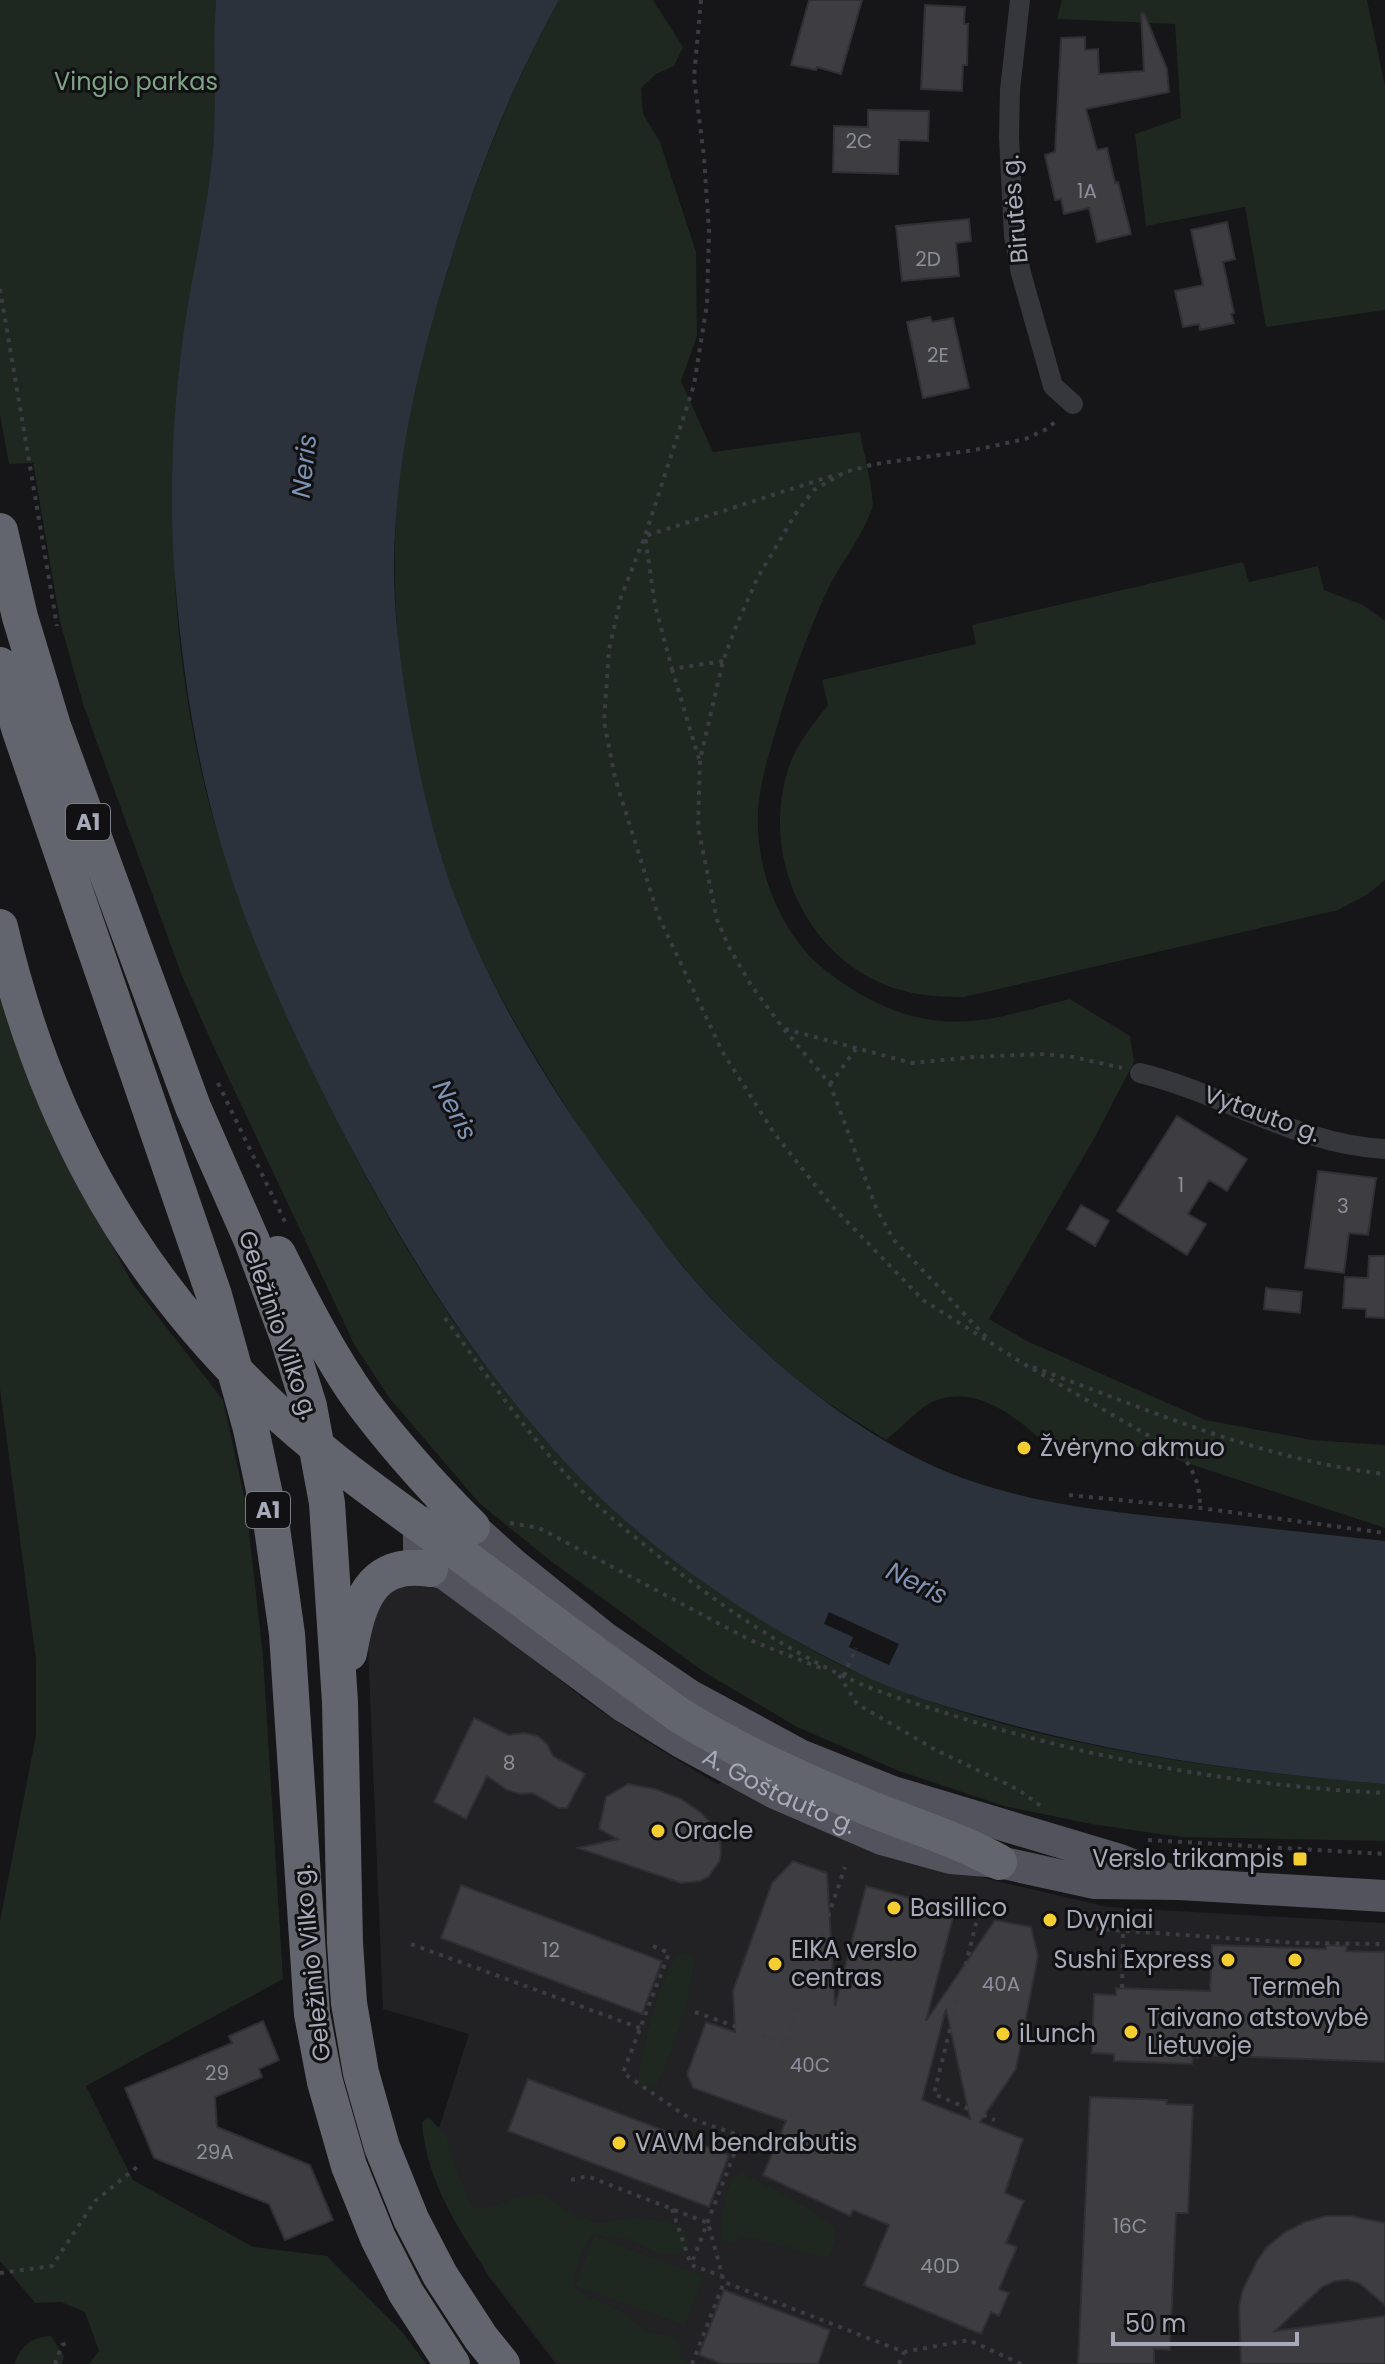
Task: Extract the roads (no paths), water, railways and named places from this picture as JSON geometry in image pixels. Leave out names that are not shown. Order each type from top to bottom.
[{"type":"highway","name":"Geležinio Vilko g.","points":[[0,531],[20,617],[53,726],[193,1107],[252,1241],[309,1406],[327,1503],[340,1702],[345,1943],[349,2003],[361,2073],[382,2147],[411,2219],[440,2275],[502,2364]]},
{"type":"highway","name":"Geležinio Vilko g.","points":[[0,665],[209,1281],[251,1429],[272,1528],[287,1634],[312,2014],[325,2082],[349,2166],[378,2238],[406,2293],[452,2364]]},
{"type":"highway","points":[[0,927],[14,988],[45,1078],[92,1179],[146,1265],[192,1324],[225,1361],[306,1438],[635,1683],[712,1735],[828,1792],[964,1843],[999,1862]]},
{"type":"highway","points":[[193,1107],[262,1220],[298,1295],[362,1401],[423,1478],[485,1524]]},
{"type":"highway","points":[[340,1702],[356,1612],[373,1585],[386,1573],[400,1569],[430,1569]]},
{"type":"main road","points":[[430,1569],[419,1548],[419,1534],[426,1523],[449,1519],[485,1524]]},
{"type":"main road","name":"A. Goštauto g.","points":[[485,1524],[513,1564],[605,1638],[689,1695],[800,1755],[893,1792],[1120,1860],[1179,1884]]},
{"type":"main road","name":"A. Goštauto g.","points":[[430,1569],[445,1574],[623,1706],[681,1742],[775,1793],[882,1839],[951,1858],[999,1862],[1094,1883],[1179,1884],[1385,1896]]},
{"type":"street","name":"Birutės g.","points":[[1020,0],[1010,90],[1014,236],[1021,273],[1053,386],[1073,404]]},
{"type":"street","name":"Vytauto g.","points":[[1140,1073],[1171,1081],[1285,1126],[1334,1140],[1385,1149]]},
{"type":"water","name":"Neris","points":[[216,0],[559,0],[498,126],[441,292],[422,360],[408,428],[394,556],[397,624],[405,693],[435,835],[474,942],[511,1017],[554,1089],[671,1253],[704,1291],[793,1376],[859,1425],[894,1446],[959,1477],[1052,1502],[1116,1512],[1385,1541],[1385,1784],[1237,1768],[1091,1744],[941,1705],[854,1671],[737,1605],[628,1523],[564,1461],[525,1417],[455,1322],[363,1171],[280,1002],[228,868],[209,800],[192,718],[175,580],[172,462],[182,345],[212,161]]},
{"type":"place","name":"Žvėryno akmuo","points":[[1024,1448]]},
{"type":"place","name":"Oracle","points":[[658,1831]]},
{"type":"place","name":"Verslo trikampis","points":[[1300,1859]]},
{"type":"place","name":"Basillico","points":[[894,1908]]},
{"type":"place","name":"Dvyniai","points":[[1050,1920]]},
{"type":"place","name":"Sushi Express","points":[[1228,1960]]},
{"type":"place","name":"Termeh","points":[[1295,1960]]},
{"type":"place","name":"EIKA verslo centras","points":[[775,1964]]},
{"type":"place","name":"Taivano atstovybė Lietuvoje","points":[[1131,2032]]},
{"type":"place","name":"iLunch","points":[[1003,2034]]},
{"type":"place","name":"VAVM bendrabutis","points":[[619,2143]]},
{"type":"park label","name":"Vingio parkas","points":[[136,82]]}]
